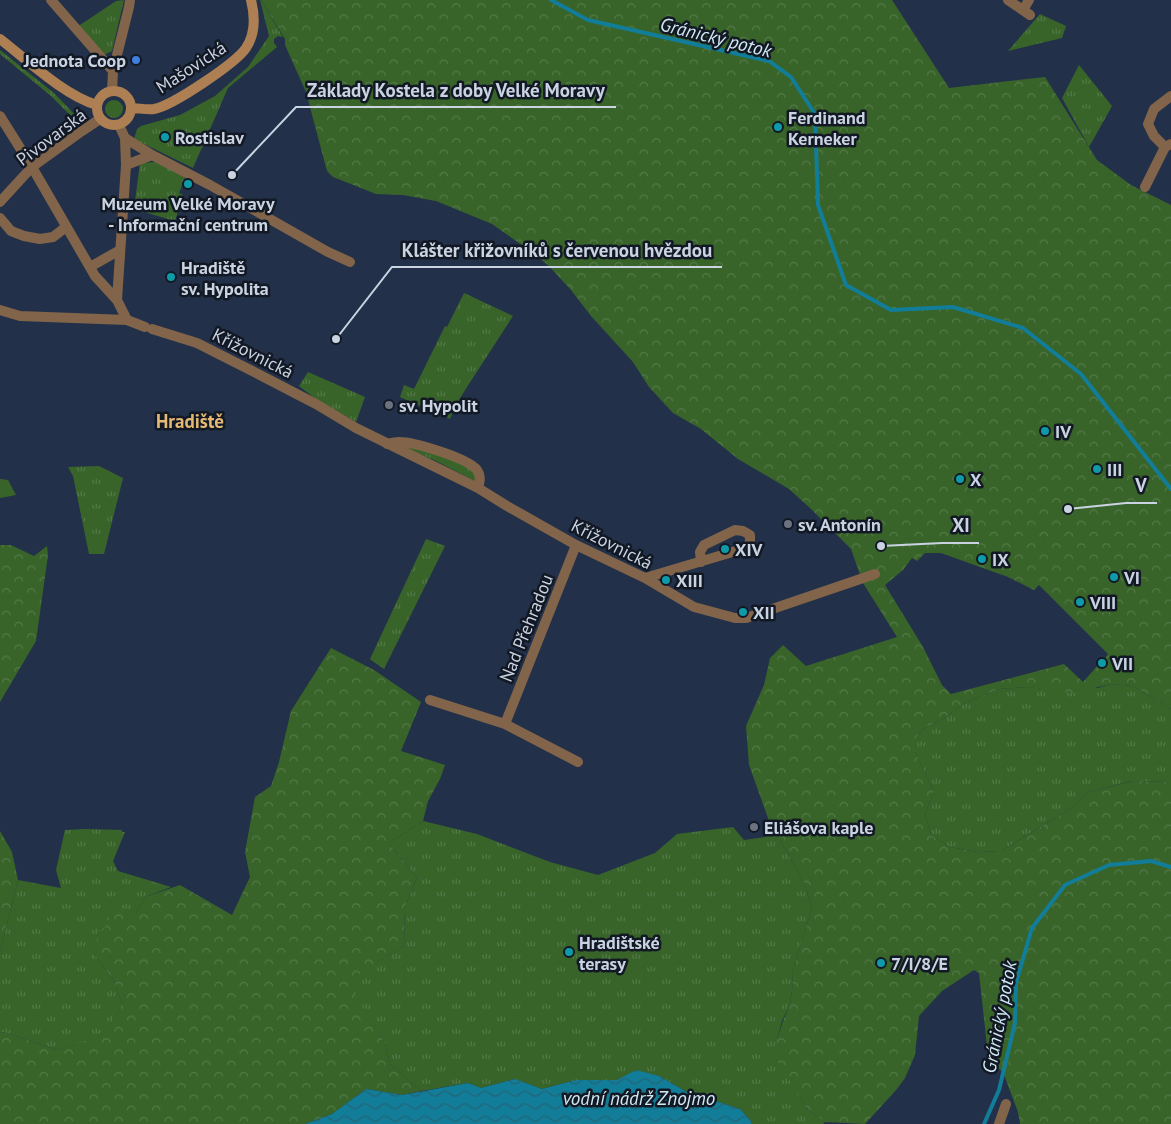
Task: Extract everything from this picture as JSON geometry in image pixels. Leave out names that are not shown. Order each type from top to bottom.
[{"type":"street","points":[[52,0],[113,71]]},
{"type":"street","points":[[112,91],[113,71],[130,0]]},
{"type":"street","name":"Mašovická","points":[[131,108],[155,109],[216,75],[239,56],[247,47],[253,32],[255,14],[251,0]]},
{"type":"street","points":[[1008,0],[1026,13],[1029,0]]},
{"type":"street","points":[[0,39],[70,93],[84,101],[97,105]]},
{"type":"street","points":[[112,91],[125,95],[129,100],[131,108],[127,120],[119,125],[109,125],[100,120],[97,105],[102,96],[112,91]]},
{"type":"street","points":[[1145,187],[1168,146],[1154,136],[1148,124],[1154,110],[1171,96]]},
{"type":"street","points":[[0,116],[95,276],[117,300],[127,320],[0,317]]},
{"type":"street","name":"Pivovarská","points":[[0,202],[32,167],[100,120]]},
{"type":"street","points":[[117,300],[126,165],[124,138],[119,125]]},
{"type":"street","points":[[124,138],[328,252],[350,262]]},
{"type":"street","points":[[126,165],[152,155]]},
{"type":"street","points":[[0,218],[11,231],[40,239],[53,237],[66,226]]},
{"type":"street","points":[[90,267],[120,250]]},
{"type":"street","points":[[0,310],[20,316]]},
{"type":"street","name":"Křížovnická","points":[[127,320],[197,343],[308,400],[387,444],[478,488],[507,506],[576,544],[645,578],[694,607],[735,618],[746,618],[875,574]]},
{"type":"street","points":[[387,444],[400,441],[416,444],[468,463],[479,474],[481,480],[478,488]]},
{"type":"street","points":[[645,578],[701,562],[746,548],[750,542],[750,535],[743,531],[735,530],[704,544],[700,552],[701,562]]},
{"type":"street","name":"Nad Přehradou","points":[[505,724],[576,544]]},
{"type":"street","points":[[430,700],[505,724],[578,762]]},
{"type":"street","points":[[998,1124],[1006,1104]]},
{"type":"green space","points":[[124,0],[112,51],[104,55],[77,27],[116,1]]},
{"type":"green space","points":[[260,0],[283,37],[278,36],[274,39],[277,47],[228,88],[193,168],[134,139],[137,129],[141,126],[180,115],[215,96],[248,67],[269,36]]},
{"type":"green space","points":[[261,0],[892,0],[949,88],[1045,77],[1097,160],[1131,185],[1171,205],[1171,709],[1133,686],[1111,684],[1074,693],[1027,687],[999,689],[963,704],[943,719],[920,732],[915,740],[915,752],[934,792],[925,814],[931,835],[950,847],[977,852],[1001,851],[1070,809],[1089,792],[1133,781],[1171,782],[1171,1124],[1020,1124],[1018,1112],[1003,1072],[992,1064],[987,1046],[979,973],[974,970],[942,991],[919,1016],[915,1055],[905,1078],[865,1124],[825,1122],[807,1109],[776,1059],[777,1039],[790,1004],[793,983],[792,973],[812,908],[804,883],[768,818],[749,765],[746,726],[764,685],[770,658],[783,645],[806,666],[897,637],[863,583],[851,549],[789,489],[738,459],[701,429],[673,413],[649,387],[633,362],[591,316],[571,290],[548,265],[531,252],[532,250],[530,251],[492,224],[436,201],[403,195],[376,194],[333,177],[327,171],[306,92],[285,45],[285,39]],"holes":[[[925,553],[941,553],[1008,577],[1034,590],[1039,585],[1108,654],[1103,662],[1101,658],[1100,663],[1083,682],[1064,664],[951,694],[942,685],[923,647],[885,585],[903,570],[912,558],[917,561]]]},
{"type":"green space","points":[[1040,14],[1066,26],[1062,38],[1008,51]]},
{"type":"green space","points":[[0,50],[54,93],[81,121],[79,124],[51,96],[0,54]]},
{"type":"green space","points":[[1079,65],[1112,106],[1089,147],[1062,98]]},
{"type":"green space","points":[[114,100],[120,103],[123,109],[120,115],[114,118],[108,115],[105,109],[108,103]]},
{"type":"green space","points":[[156,162],[178,172],[185,178],[179,193],[183,195],[175,221],[134,209],[140,163]]},
{"type":"green space","points":[[464,293],[513,316],[454,408],[450,419],[400,397],[404,385],[414,389],[445,326],[447,327]]},
{"type":"green space","points":[[308,372],[365,397],[356,422],[316,399],[299,386]]},
{"type":"green space","points":[[399,445],[410,446],[464,464],[476,474],[475,481],[436,461]]},
{"type":"green space","points":[[99,466],[123,478],[104,554],[89,554],[73,476],[68,467]]},
{"type":"green space","points":[[0,479],[8,480],[16,495],[0,498]]},
{"type":"green space","points":[[426,539],[445,546],[384,669],[370,659]]},
{"type":"green space","points":[[0,545],[11,545],[34,556],[47,546],[48,555],[36,641],[0,702]]},
{"type":"green space","points":[[331,648],[374,670],[421,702],[401,751],[445,765],[428,801],[423,821],[389,843],[417,878],[404,909],[405,945],[347,982],[385,1043],[390,1064],[421,1091],[402,1095],[366,1089],[332,1114],[305,1124],[0,1124],[0,1032],[57,1050],[106,1034],[122,1003],[114,981],[95,955],[98,932],[106,926],[113,905],[136,914],[145,897],[180,885],[232,915],[250,877],[245,852],[255,797],[271,786],[279,762],[291,711]]},
{"type":"green space","points":[[1111,684],[1133,686],[1171,709],[1171,782],[1132,781],[1089,792],[1070,809],[1001,851],[977,852],[950,847],[931,835],[925,814],[934,792],[915,752],[915,740],[920,732],[943,719],[963,704],[999,689],[1027,687],[1046,689],[1098,688]]},
{"type":"green space","points":[[768,818],[804,883],[812,908],[792,973],[793,983],[790,1004],[782,1021],[777,1039],[799,1096],[807,1109],[825,1122],[823,1124],[752,1124],[740,1109],[685,1091],[659,1076],[636,1071],[617,1080],[576,1080],[542,1089],[515,1079],[481,1088],[468,1083],[421,1091],[390,1064],[385,1043],[346,982],[405,945],[404,909],[417,878],[389,843],[423,821],[477,834],[550,862],[598,875],[655,853],[677,834],[733,827],[744,840],[765,837]]},
{"type":"green space","points":[[65,830],[122,830],[122,832],[125,832],[113,861],[118,871],[171,887],[145,897],[136,914],[106,926],[95,955],[114,981],[122,1003],[106,1035],[57,1050],[0,1032],[0,952],[18,880],[61,888],[56,870]]},
{"type":"green space","points":[[0,831],[12,852],[18,880],[0,952]]},
{"type":"water","name":"vodní nádrž Znojmo","points":[[636,1070],[659,1076],[685,1091],[740,1109],[752,1124],[305,1124],[332,1114],[366,1089],[402,1095],[468,1083],[481,1088],[515,1079],[542,1089],[576,1080],[617,1080]]},
{"type":"waterway","name":"Gránický potok","points":[[551,0],[588,20],[769,61],[791,77],[815,114],[818,205],[846,285],[891,310],[953,307],[1023,328],[1081,374],[1171,489]]},
{"type":"waterway","name":"Gránický potok","points":[[984,1124],[999,1090],[1015,1023],[1016,983],[1032,928],[1065,885],[1109,865],[1151,861],[1171,867]]},
{"type":"place","name":"Jednota Coop","points":[[136,60]]},
{"type":"place","name":"Ferdinand Kerneker","points":[[778,127]]},
{"type":"place","name":"Rostislav","points":[[165,137]]},
{"type":"place","name":"Základy Kostela z doby Velké Moravy","points":[[232,175]]},
{"type":"place","name":"Muzeum Velké Moravy - Informační centrum","points":[[188,184]]},
{"type":"place","name":"Hradiště sv. Hypolita","points":[[171,277]]},
{"type":"place","name":"Klášter křižovníků s červenou hvězdou","points":[[336,339]]},
{"type":"place","name":"sv. Hypolit","points":[[389,405]]},
{"type":"place","name":"IV","points":[[1045,431]]},
{"type":"place","name":"III","points":[[1097,469]]},
{"type":"place","name":"X","points":[[960,479]]},
{"type":"place","name":"V","points":[[1068,509]]},
{"type":"place","name":"sv. Antonín","points":[[788,524]]},
{"type":"place","name":"XI","points":[[881,546]]},
{"type":"place","name":"XIV","points":[[725,549]]},
{"type":"place","name":"IX","points":[[982,559]]},
{"type":"place","name":"VI","points":[[1114,577]]},
{"type":"place","name":"XIII","points":[[666,580]]},
{"type":"place","name":"VIII","points":[[1080,602]]},
{"type":"place","name":"XII","points":[[743,612]]},
{"type":"place","name":"VII","points":[[1102,663]]},
{"type":"place","name":"Eliášova kaple","points":[[754,827]]},
{"type":"place","name":"Hradištské terasy","points":[[569,952]]},
{"type":"place","name":"7/I/8/E","points":[[881,963]]},
{"type":"district","name":"Hradiště","points":[[190,421]]}]
